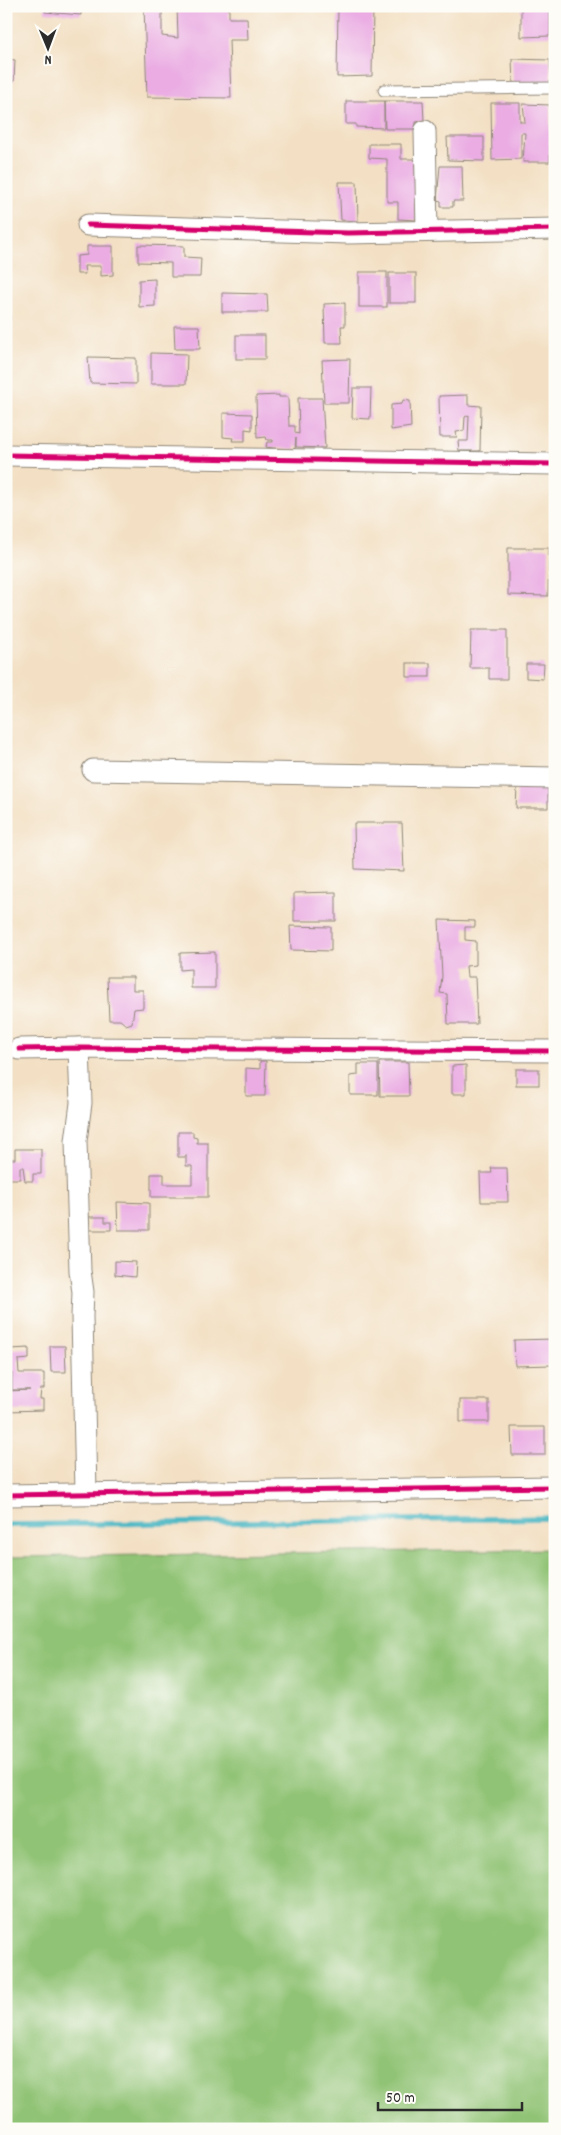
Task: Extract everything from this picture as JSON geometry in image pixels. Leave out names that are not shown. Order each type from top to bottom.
[{"type":"street","points":[[425,131],[427,231]]},
{"type":"street","points":[[88,225],[348,233],[555,229]]},
{"type":"street","points":[[6,454],[555,464]]},
{"type":"street","points":[[93,770],[555,778]]},
{"type":"street","points":[[79,1048],[81,1103],[76,1141],[80,1271],[83,1292],[86,1492]]},
{"type":"street","points":[[19,1049],[555,1051]]},
{"type":"street","points":[[6,1494],[555,1487]]},
{"type":"lane","points":[[384,90],[555,88]]},
{"type":"green space","points":[[555,1549],[555,2129],[6,2129],[6,1557]]},
{"type":"building","points":[[45,6],[81,6],[81,15],[45,12]]},
{"type":"building","points":[[144,6],[162,6],[162,36],[178,38],[177,6],[229,6],[229,18],[247,18],[248,40],[229,40],[231,98],[147,97]]},
{"type":"building","points":[[338,6],[373,6],[372,76],[337,77]]},
{"type":"building","points":[[521,6],[550,6],[550,36],[521,37]]},
{"type":"building","points":[[6,59],[15,60],[14,81],[6,81]]},
{"type":"building","points":[[512,59],[550,60],[551,83],[513,84]]},
{"type":"building","points":[[346,101],[384,101],[384,128],[356,127],[356,124],[346,124]]},
{"type":"building","points":[[384,101],[423,101],[424,121],[416,122],[416,129],[385,129]]},
{"type":"building","points":[[491,103],[520,103],[520,122],[525,122],[523,104],[550,105],[550,162],[523,162],[525,133],[521,133],[521,159],[492,160]]},
{"type":"building","points":[[447,137],[484,137],[484,161],[448,160]]},
{"type":"building","points":[[369,144],[401,144],[401,159],[415,159],[416,220],[398,219],[398,202],[387,202],[387,159],[369,158]]},
{"type":"building","points":[[440,166],[462,166],[463,201],[453,201],[453,207],[441,207],[441,201],[437,200]]},
{"type":"building","points":[[339,182],[357,182],[358,221],[341,220]]},
{"type":"building","points":[[138,245],[184,246],[184,257],[201,258],[200,277],[171,277],[171,263],[138,262]]},
{"type":"building","points":[[87,246],[113,246],[113,275],[101,276],[101,266],[84,266],[85,274],[77,274],[77,256],[87,255]]},
{"type":"building","points":[[359,272],[387,272],[387,307],[359,307]]},
{"type":"building","points":[[389,273],[416,273],[416,303],[389,303]]},
{"type":"building","points":[[155,279],[155,306],[139,307],[139,280]]},
{"type":"building","points":[[6,291],[10,291],[10,319],[6,319]]},
{"type":"building","points":[[222,293],[267,294],[268,312],[222,312]]},
{"type":"building","points":[[345,303],[345,326],[341,326],[342,343],[325,343],[324,304]]},
{"type":"building","points":[[174,326],[199,326],[200,349],[175,349]]},
{"type":"building","points":[[236,335],[265,335],[265,359],[236,359]]},
{"type":"building","points":[[151,353],[187,354],[186,384],[151,384]]},
{"type":"building","points":[[88,357],[136,358],[136,384],[90,383]]},
{"type":"building","points":[[350,359],[349,403],[324,403],[322,360]]},
{"type":"building","points":[[353,388],[371,388],[370,419],[352,418]]},
{"type":"building","points":[[279,395],[279,397],[288,397],[289,426],[295,426],[295,433],[299,434],[298,398],[322,398],[325,448],[296,447],[296,438],[295,449],[266,447],[267,442],[273,442],[273,440],[267,440],[266,437],[257,438],[256,396]]},
{"type":"building","points":[[468,395],[468,405],[481,406],[480,451],[459,451],[458,441],[468,441],[469,415],[465,417],[464,431],[456,432],[457,437],[440,437],[439,396]]},
{"type":"building","points":[[403,400],[410,401],[411,427],[391,430],[391,405],[402,404]]},
{"type":"building","points":[[223,413],[252,414],[252,430],[245,429],[245,441],[232,441],[233,438],[223,437]]},
{"type":"building","points":[[508,548],[549,548],[548,596],[508,595]]},
{"type":"building","points":[[471,630],[507,630],[507,679],[489,679],[489,668],[470,668]]},
{"type":"building","points":[[407,663],[430,663],[430,677],[407,677]]},
{"type":"building","points":[[526,664],[544,664],[543,679],[526,678]]},
{"type":"building","points":[[517,787],[548,787],[548,808],[516,808]]},
{"type":"building","points":[[354,823],[402,823],[404,871],[355,869]]},
{"type":"building","points":[[336,892],[336,921],[294,921],[294,893]]},
{"type":"building","points":[[439,920],[475,921],[475,927],[465,927],[465,940],[476,941],[476,965],[466,966],[467,977],[475,977],[477,1024],[448,1024],[447,994],[440,993],[442,976]]},
{"type":"building","points":[[290,926],[331,927],[331,951],[291,950]]},
{"type":"building","points":[[215,952],[215,988],[191,988],[191,969],[180,970],[180,953]]},
{"type":"building","points":[[107,977],[133,977],[133,990],[143,990],[143,1008],[134,1009],[132,1023],[126,1025],[120,1020],[109,1020]]},
{"type":"building","points":[[260,1061],[266,1061],[265,1096],[246,1096],[246,1068],[260,1069]]},
{"type":"building","points":[[379,1062],[408,1062],[409,1096],[380,1096]]},
{"type":"building","points":[[358,1064],[378,1064],[378,1095],[350,1095],[350,1076],[358,1075]]},
{"type":"building","points":[[466,1065],[466,1094],[452,1094],[452,1066]]},
{"type":"building","points":[[516,1069],[539,1069],[539,1085],[516,1085]]},
{"type":"building","points":[[178,1132],[193,1132],[193,1137],[197,1138],[197,1143],[208,1143],[208,1197],[151,1197],[151,1174],[164,1174],[164,1184],[192,1184],[192,1166],[186,1166],[186,1155],[185,1157],[178,1157]]},
{"type":"building","points":[[15,1149],[41,1149],[41,1174],[33,1174],[33,1181],[25,1181],[23,1167],[20,1167],[20,1179],[6,1179],[6,1159],[15,1159]]},
{"type":"building","points":[[491,1168],[507,1168],[508,1202],[481,1202],[480,1173],[492,1173]]},
{"type":"building","points":[[117,1202],[149,1203],[149,1230],[118,1230]]},
{"type":"building","points":[[89,1217],[105,1217],[105,1222],[111,1222],[111,1230],[89,1230]]},
{"type":"building","points":[[115,1261],[136,1262],[135,1277],[115,1275]]},
{"type":"building","points":[[555,1339],[552,1365],[515,1366],[514,1340]]},
{"type":"building","points":[[50,1346],[65,1346],[66,1372],[51,1372]]},
{"type":"building","points":[[29,1348],[29,1359],[18,1360],[19,1373],[44,1373],[44,1389],[41,1389],[40,1399],[43,1399],[43,1410],[7,1411],[7,1391],[30,1390],[12,1390],[12,1373],[7,1373],[6,1354],[10,1354],[10,1349]]},
{"type":"building","points":[[460,1400],[489,1400],[489,1422],[460,1422]]},
{"type":"building","points":[[511,1427],[545,1427],[545,1455],[512,1455]]},
{"type":"building","points":[[6,1438],[8,1438],[10,1454],[10,1487],[6,1487]]},
{"type":"waterway","points":[[6,1525],[555,1518]]},
{"type":"cycle path","points":[[88,225],[348,233],[555,229]]},
{"type":"cycle path","points":[[6,455],[555,464]]},
{"type":"cycle path","points":[[19,1049],[555,1051]]},
{"type":"cycle path","points":[[6,1495],[555,1487]]}]
